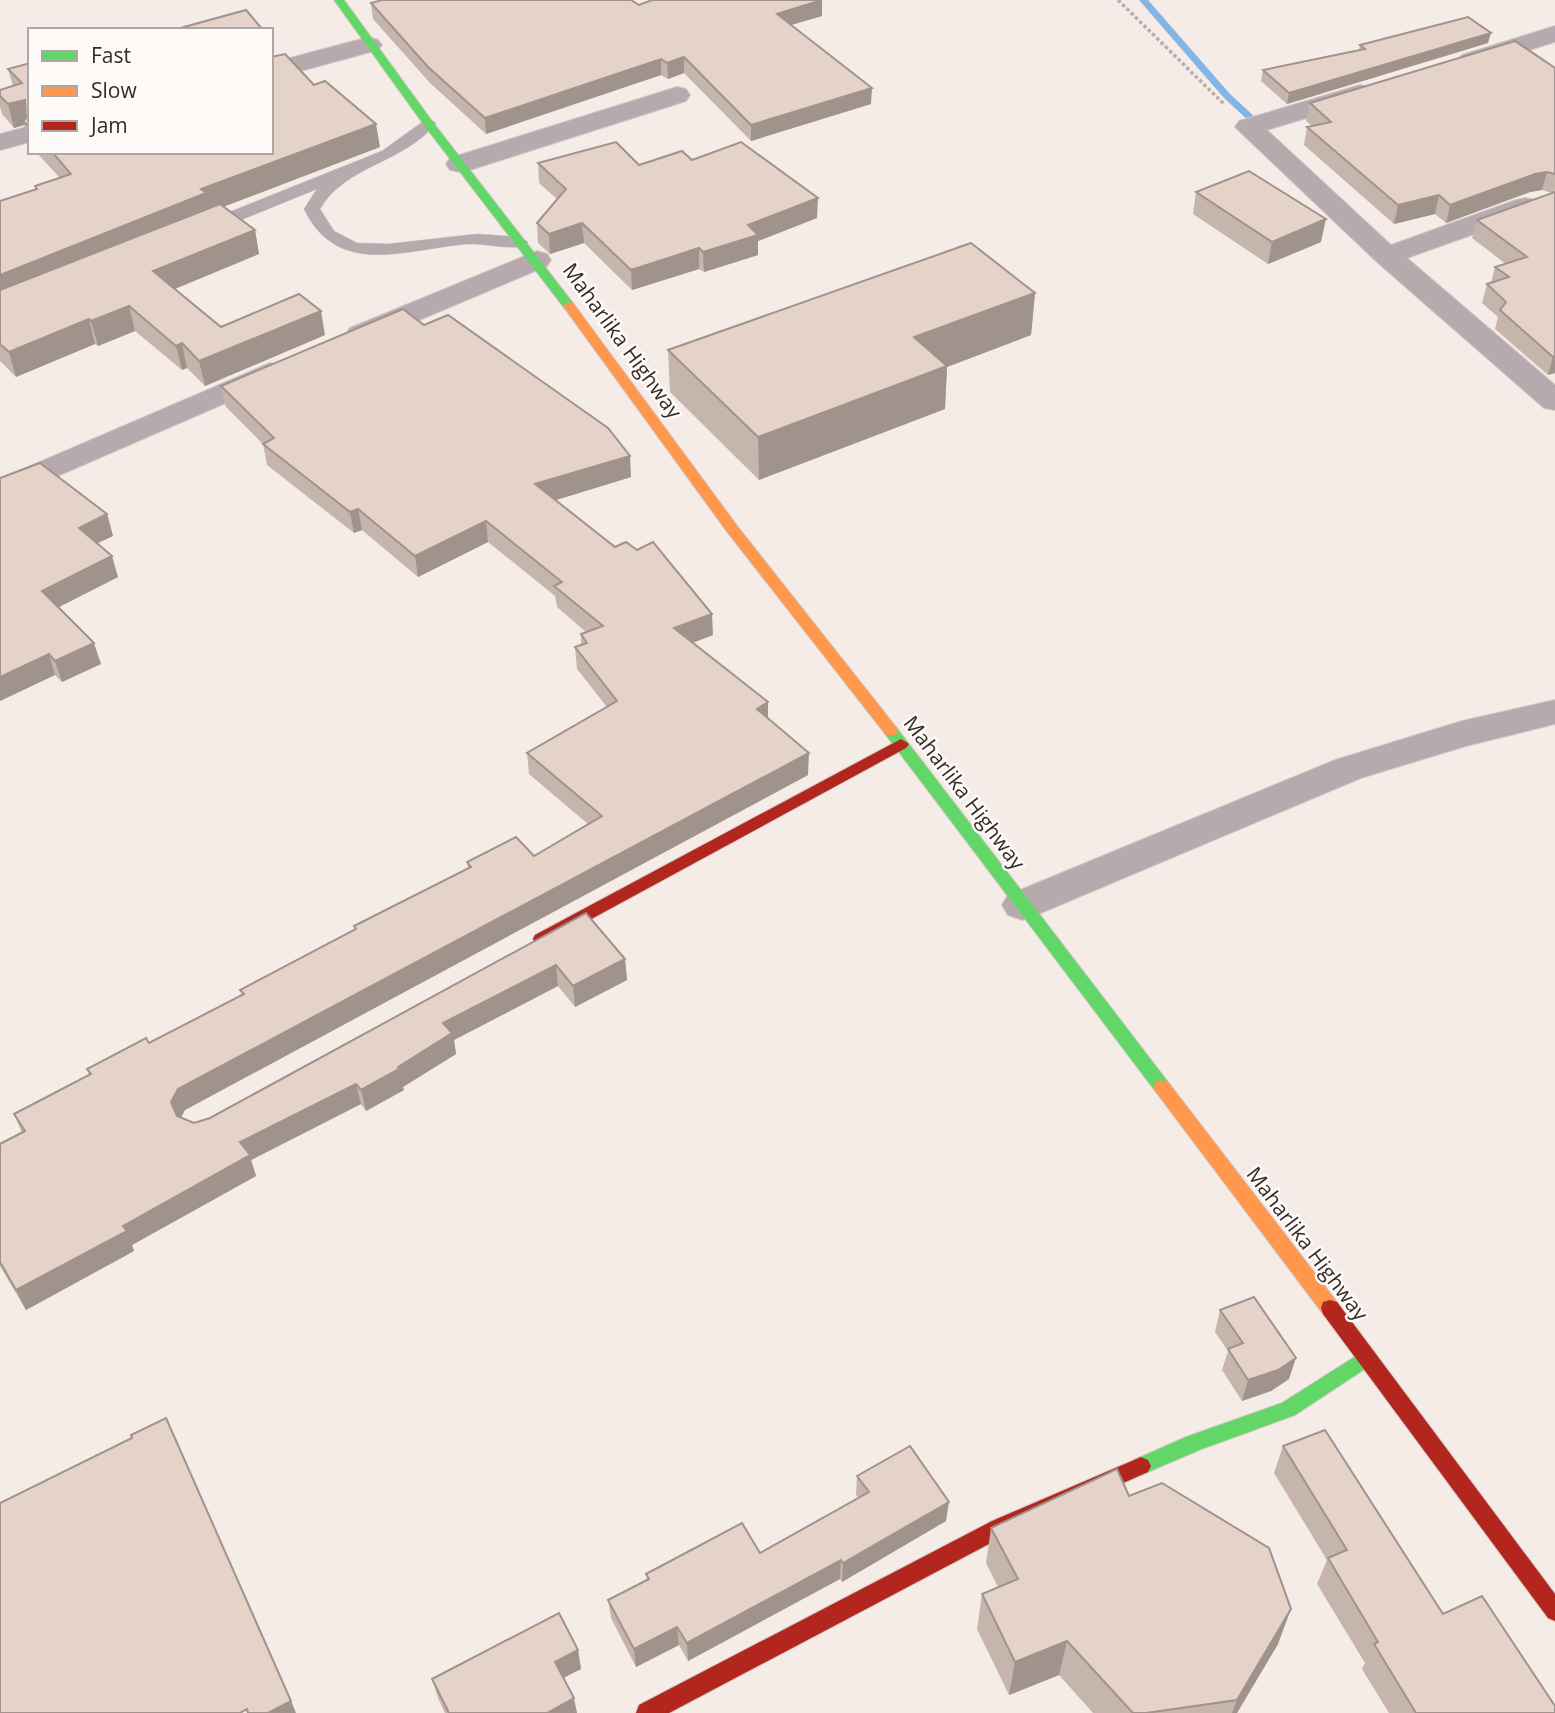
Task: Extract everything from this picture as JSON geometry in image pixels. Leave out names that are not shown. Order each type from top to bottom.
[{"type":"main road","name":"Maharlika Highway","points":[[339,0],[369,45],[528,251],[733,530],[901,744],[1367,1357],[1555,1611]]},
{"type":"main road","points":[[533,944],[901,744]]},
{"type":"main road","points":[[647,1713],[999,1528],[1194,1443],[1288,1409],[1367,1357]]},
{"type":"street","points":[[1448,66],[1555,34]]},
{"type":"street","points":[[273,70],[369,45]]},
{"type":"street","points":[[1248,127],[1381,87]]},
{"type":"street","points":[[460,164],[677,95]]},
{"type":"street","points":[[1248,127],[1387,256],[1555,401]]},
{"type":"street","points":[[0,142],[28,135]]},
{"type":"street","points":[[1387,256],[1541,201]]},
{"type":"street","points":[[331,347],[528,251]]},
{"type":"street","points":[[0,491],[293,363]]},
{"type":"street","points":[[1022,905],[1348,769],[1462,734],[1555,712]]},
{"type":"lane","points":[[190,234],[401,147],[428,123]]},
{"type":"lane","points":[[354,168],[316,199],[312,209],[321,228],[344,244],[386,248],[472,239],[528,251]]},
{"type":"path","points":[[1118,0],[1248,127]]},
{"type":"building","points":[[382,0],[631,0],[639,5],[652,0],[822,0],[777,14],[872,88],[751,125],[684,57],[667,63],[661,59],[485,118],[428,67],[371,3]]},
{"type":"building","points":[[246,10],[261,28],[180,28]]},
{"type":"building","points":[[1468,17],[1491,33],[1289,93],[1263,70],[1365,49],[1360,45]]},
{"type":"building","points":[[1515,41],[1555,68],[1555,174],[1535,174],[1450,205],[1439,195],[1398,205],[1307,127],[1331,122],[1310,103]]},
{"type":"building","points":[[285,54],[314,85],[325,81],[376,124],[201,189],[206,193],[0,275],[0,201],[71,174],[54,154],[273,154],[273,57]]},
{"type":"building","points":[[28,64],[28,126],[23,121],[26,118],[25,100],[8,104],[0,96],[0,90],[22,83],[8,69]]},
{"type":"building","points":[[616,142],[639,165],[682,151],[692,160],[741,142],[818,198],[748,225],[758,235],[703,252],[699,248],[631,270],[582,223],[549,234],[537,223],[566,189],[538,163]]},
{"type":"building","points":[[1249,171],[1326,219],[1272,242],[1196,192]]},
{"type":"building","points":[[1555,192],[1553,357],[1500,310],[1506,302],[1487,284],[1509,277],[1495,267],[1527,257],[1477,220]]},
{"type":"building","points":[[220,204],[255,230],[153,271],[221,327],[299,294],[321,311],[199,361],[182,343],[176,346],[129,306],[91,321],[89,319],[9,352],[0,344],[0,290]]},
{"type":"building","points":[[971,243],[1035,293],[914,337],[947,366],[758,437],[668,350]]},
{"type":"building","points":[[403,309],[424,325],[448,315],[608,428],[630,456],[535,484],[615,547],[626,542],[637,550],[653,542],[712,614],[674,628],[768,702],[757,709],[809,753],[178,1089],[171,1102],[177,1116],[194,1123],[210,1118],[586,913],[625,959],[573,986],[556,965],[443,1023],[452,1033],[398,1067],[399,1069],[361,1090],[356,1084],[240,1142],[250,1155],[123,1226],[127,1231],[16,1290],[0,1262],[0,1144],[25,1131],[14,1114],[91,1074],[87,1069],[146,1038],[149,1043],[244,994],[240,990],[356,929],[354,926],[471,867],[467,862],[516,837],[534,856],[602,816],[527,753],[617,701],[575,647],[587,643],[581,634],[603,626],[554,586],[562,582],[486,521],[415,556],[358,509],[350,512],[263,444],[274,438],[221,386]]},
{"type":"building","points":[[40,463],[107,514],[79,528],[112,556],[42,591],[94,643],[55,661],[49,654],[0,677],[0,478]]},
{"type":"building","points":[[1254,1297],[1296,1358],[1278,1370],[1248,1380],[1228,1349],[1243,1343],[1220,1310]]},
{"type":"building","points":[[166,1418],[291,1701],[268,1713],[248,1713],[247,1709],[240,1713],[0,1713],[0,1503],[132,1438],[131,1435]]},
{"type":"building","points":[[1325,1430],[1443,1614],[1482,1596],[1555,1706],[1555,1713],[1416,1713],[1374,1644],[1378,1642],[1328,1558],[1347,1550],[1283,1446]]},
{"type":"building","points":[[910,1446],[949,1502],[843,1563],[841,1560],[687,1643],[677,1627],[634,1649],[608,1600],[649,1579],[646,1574],[742,1523],[760,1553],[869,1492],[857,1476]]},
{"type":"building","points":[[1117,1469],[1129,1496],[1162,1483],[1269,1548],[1291,1609],[1237,1700],[1133,1713],[1067,1641],[1015,1662],[982,1594],[1018,1579],[991,1528]]},
{"type":"building","points":[[559,1613],[578,1650],[555,1662],[574,1698],[547,1713],[449,1713],[432,1679]]},
{"type":"waterway","points":[[1143,0],[1227,96],[1253,120]]},
{"type":"traffic: fast","points":[[339,0],[428,123],[569,306]]},
{"type":"traffic: fast","points":[[891,731],[1162,1087]]},
{"type":"traffic: fast","points":[[1141,1466],[1193,1443],[1288,1409],[1367,1357]]},
{"type":"traffic: slow","points":[[569,306],[733,530],[891,731]]},
{"type":"traffic: slow","points":[[1162,1087],[1330,1308]]},
{"type":"traffic: jam","points":[[541,939],[901,744]]},
{"type":"traffic: jam","points":[[1330,1308],[1555,1611]]},
{"type":"traffic: jam","points":[[647,1713],[999,1528],[1141,1466]]}]
